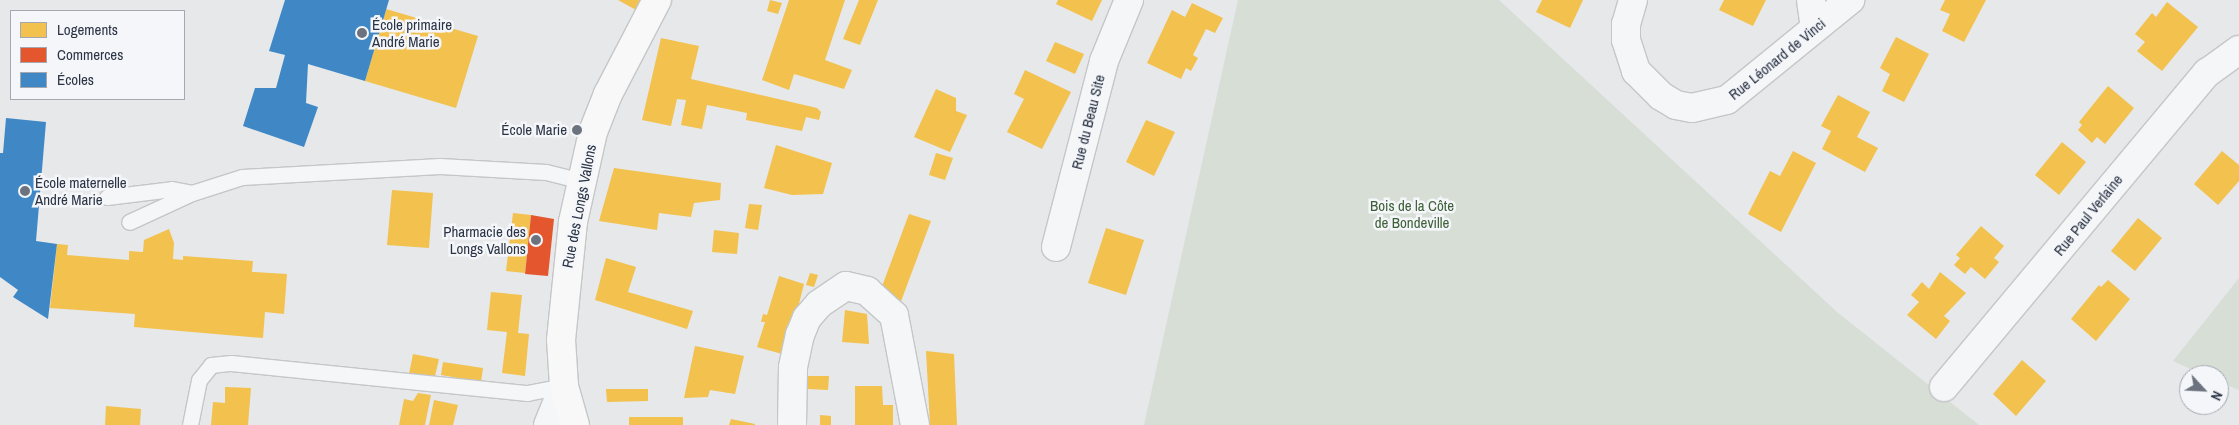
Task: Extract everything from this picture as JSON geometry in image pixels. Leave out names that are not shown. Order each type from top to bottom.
[{"type":"street","name":"Rue des Longs Vallons","points":[[575,425],[564,386],[561,340],[564,292],[581,181],[593,132],[608,94],[657,0]]},
{"type":"street","name":"Rue du Beau Site","points":[[1056,247],[1104,61],[1129,0]]},
{"type":"street","name":"Rue Léonard de Vinci","points":[[1633,0],[1626,24],[1628,52],[1636,71],[1661,96],[1676,105],[1713,106],[1727,100],[1850,0]]},
{"type":"street","points":[[1811,0],[1815,28]]},
{"type":"street","name":"Rue Paul Verlaine","points":[[1944,387],[2208,72],[2239,50]]},
{"type":"street","points":[[792,425],[793,367],[800,336],[807,318],[819,304],[846,286],[867,291],[894,314],[915,425]]},
{"type":"street","points":[[548,425],[564,386]]},
{"type":"lane","points":[[129,222],[192,193],[242,177],[440,166],[546,172],[581,181]]},
{"type":"lane","points":[[107,196],[172,188],[192,193]]},
{"type":"lane","points":[[190,425],[199,380],[211,366],[231,363],[527,393],[564,386]]},
{"type":"green space","name":"Bois de la Côte de Bondeville","points":[[1238,0],[1499,0],[1837,312],[1979,425],[1144,425]]},
{"type":"green space","points":[[2239,278],[2239,390],[2229,386],[2229,365],[2182,365],[2173,361]]},
{"type":"building: Logements","points":[[618,0],[641,0],[636,10]]},
{"type":"building: Logements","points":[[770,0],[782,3],[778,14],[767,11]]},
{"type":"building: Logements","points":[[789,0],[845,0],[825,60],[852,70],[844,89],[794,74],[789,90],[762,80]]},
{"type":"building: Logements","points":[[859,0],[878,0],[860,45],[843,39]]},
{"type":"building: Logements","points":[[1058,0],[1102,0],[1092,21],[1056,4]]},
{"type":"building: Logements","points":[[1542,0],[1583,0],[1570,28],[1536,12]]},
{"type":"building: Logements","points":[[1724,0],[1766,0],[1753,26],[1719,10]]},
{"type":"building: Logements","points":[[1945,0],[1986,0],[1964,42],[1942,31],[1950,14],[1940,10]]},
{"type":"building: Logements","points":[[2167,2],[2198,27],[2162,71],[2137,51],[2145,42],[2135,34],[2152,13],[2156,17]]},
{"type":"building: Logements","points":[[1192,3],[1223,18],[1215,33],[1206,29],[1193,55],[1198,58],[1191,71],[1186,68],[1181,79],[1147,63],[1172,10],[1185,17]]},
{"type":"building: Logements","points":[[386,9],[478,36],[456,108],[365,81]]},
{"type":"building: Logements","points":[[1896,37],[1929,54],[1904,102],[1882,91],[1890,74],[1880,68]]},
{"type":"building: Logements","points":[[661,38],[699,46],[691,79],[817,108],[821,112],[819,120],[806,117],[802,131],[746,120],[747,113],[707,105],[702,129],[681,125],[686,100],[677,99],[671,126],[642,120]]},
{"type":"building: Logements","points":[[1055,42],[1084,54],[1075,74],[1046,61]]},
{"type":"building: Logements","points":[[1025,70],[1071,92],[1042,149],[1007,132],[1024,99],[1014,94]]},
{"type":"building: Logements","points":[[2108,86],[2134,108],[2105,144],[2097,137],[2092,143],[2078,130],[2082,125],[2079,122]]},
{"type":"building: Logements","points":[[936,89],[956,98],[956,111],[967,115],[950,152],[914,137]]},
{"type":"building: Logements","points":[[1838,95],[1870,112],[1857,137],[1878,148],[1865,172],[1822,149],[1831,131],[1821,126]]},
{"type":"building: Logements","points":[[1146,120],[1175,132],[1154,176],[1126,162]]},
{"type":"building: Logements","points":[[2062,142],[2086,162],[2059,195],[2035,175]]},
{"type":"building: Logements","points":[[776,145],[832,163],[823,194],[792,195],[764,188]]},
{"type":"building: Logements","points":[[1793,151],[1816,163],[1781,232],[1748,214],[1770,171],[1780,176]]},
{"type":"building: Logements","points":[[2222,151],[2239,165],[2239,181],[2218,205],[2194,184]]},
{"type":"building: Logements","points":[[936,153],[953,158],[945,180],[929,175]]},
{"type":"building: Logements","points":[[614,168],[721,183],[720,200],[694,203],[691,217],[659,213],[657,230],[599,221]]},
{"type":"building: Logements","points":[[392,190],[433,193],[429,248],[387,245]]},
{"type":"building: Logements","points":[[749,204],[762,205],[758,230],[745,228]]},
{"type":"building: Logements","points":[[513,213],[531,215],[525,273],[506,271]]},
{"type":"building: Logements","points":[[909,214],[931,221],[900,304],[878,297]]},
{"type":"building: Logements","points":[[2138,218],[2162,238],[2135,271],[2111,251]]},
{"type":"building: Logements","points":[[1981,226],[2004,246],[1994,258],[1999,262],[1985,279],[1971,267],[1965,274],[1954,265],[1960,258],[1956,255]]},
{"type":"building: Logements","points":[[1106,228],[1144,240],[1126,295],[1088,283]]},
{"type":"building: Logements","points":[[169,229],[174,243],[173,259],[183,260],[183,256],[253,261],[252,272],[287,274],[284,314],[265,312],[263,338],[134,327],[135,314],[50,308],[57,244],[68,245],[67,255],[129,260],[129,251],[143,252],[144,240]]},
{"type":"building: Logements","points":[[714,230],[739,233],[737,254],[712,252]]},
{"type":"building: Logements","points":[[606,258],[636,267],[628,292],[693,311],[687,329],[595,300]]},
{"type":"building: Logements","points":[[1940,272],[1966,293],[1944,316],[1950,321],[1936,339],[1907,315],[1919,302],[1911,295],[1922,282],[1929,289]]},
{"type":"building: Logements","points":[[810,273],[818,275],[814,287],[806,285]]},
{"type":"building: Logements","points":[[779,276],[804,284],[786,355],[757,347],[765,322],[761,322],[763,314],[767,315]]},
{"type":"building: Logements","points":[[2108,280],[2130,299],[2096,341],[2071,319],[2099,285],[2101,287]]},
{"type":"building: Logements","points":[[491,292],[522,295],[518,333],[529,334],[525,376],[502,373],[507,332],[487,330]]},
{"type":"building: Logements","points":[[845,310],[867,314],[869,344],[842,342]]},
{"type":"building: Logements","points":[[695,346],[744,356],[735,394],[710,390],[708,397],[684,398]]},
{"type":"building: Logements","points":[[926,351],[954,354],[957,425],[930,425]]},
{"type":"building: Logements","points":[[413,354],[439,359],[435,376],[409,374]]},
{"type":"building: Logements","points":[[2022,360],[2046,381],[2016,416],[1993,394]]},
{"type":"building: Logements","points":[[443,362],[483,368],[481,382],[441,375]]},
{"type":"building: Logements","points":[[808,376],[829,376],[828,390],[808,389]]},
{"type":"building: Logements","points":[[855,386],[882,386],[883,405],[893,405],[893,425],[855,425]]},
{"type":"building: Logements","points":[[225,387],[251,388],[248,425],[211,425],[213,402],[225,403]]},
{"type":"building: Logements","points":[[606,389],[648,389],[648,401],[607,402]]},
{"type":"building: Logements","points":[[418,393],[431,395],[425,425],[399,425],[404,399],[413,401]]},
{"type":"building: Logements","points":[[434,400],[458,405],[453,425],[429,425]]},
{"type":"building: Logements","points":[[106,406],[141,409],[140,425],[105,425]]},
{"type":"building: Logements","points":[[820,415],[831,416],[831,425],[820,425]]},
{"type":"building: Logements","points":[[629,417],[683,417],[683,425],[629,425]]},
{"type":"building: Logements","points":[[731,419],[755,424],[755,425],[729,425]]},
{"type":"building: Commerces","points":[[531,215],[554,219],[548,276],[525,274]]},
{"type":"building: Écoles","points":[[285,0],[389,0],[365,81],[308,64],[306,103],[318,107],[304,147],[243,126],[255,88],[276,88],[285,55],[269,51]]},
{"type":"building: Écoles","points":[[6,118],[46,122],[36,241],[57,244],[48,319],[13,297],[18,290],[0,277],[0,153],[3,153]]},
{"type":"place","name":"École primaire André Marie","points":[[362,33]]},
{"type":"place","name":"École Marie","points":[[577,130]]},
{"type":"place","name":"École maternelle André Marie","points":[[25,191]]},
{"type":"place","name":"Pharmacie des Longs Vallons","points":[[536,240]]}]
